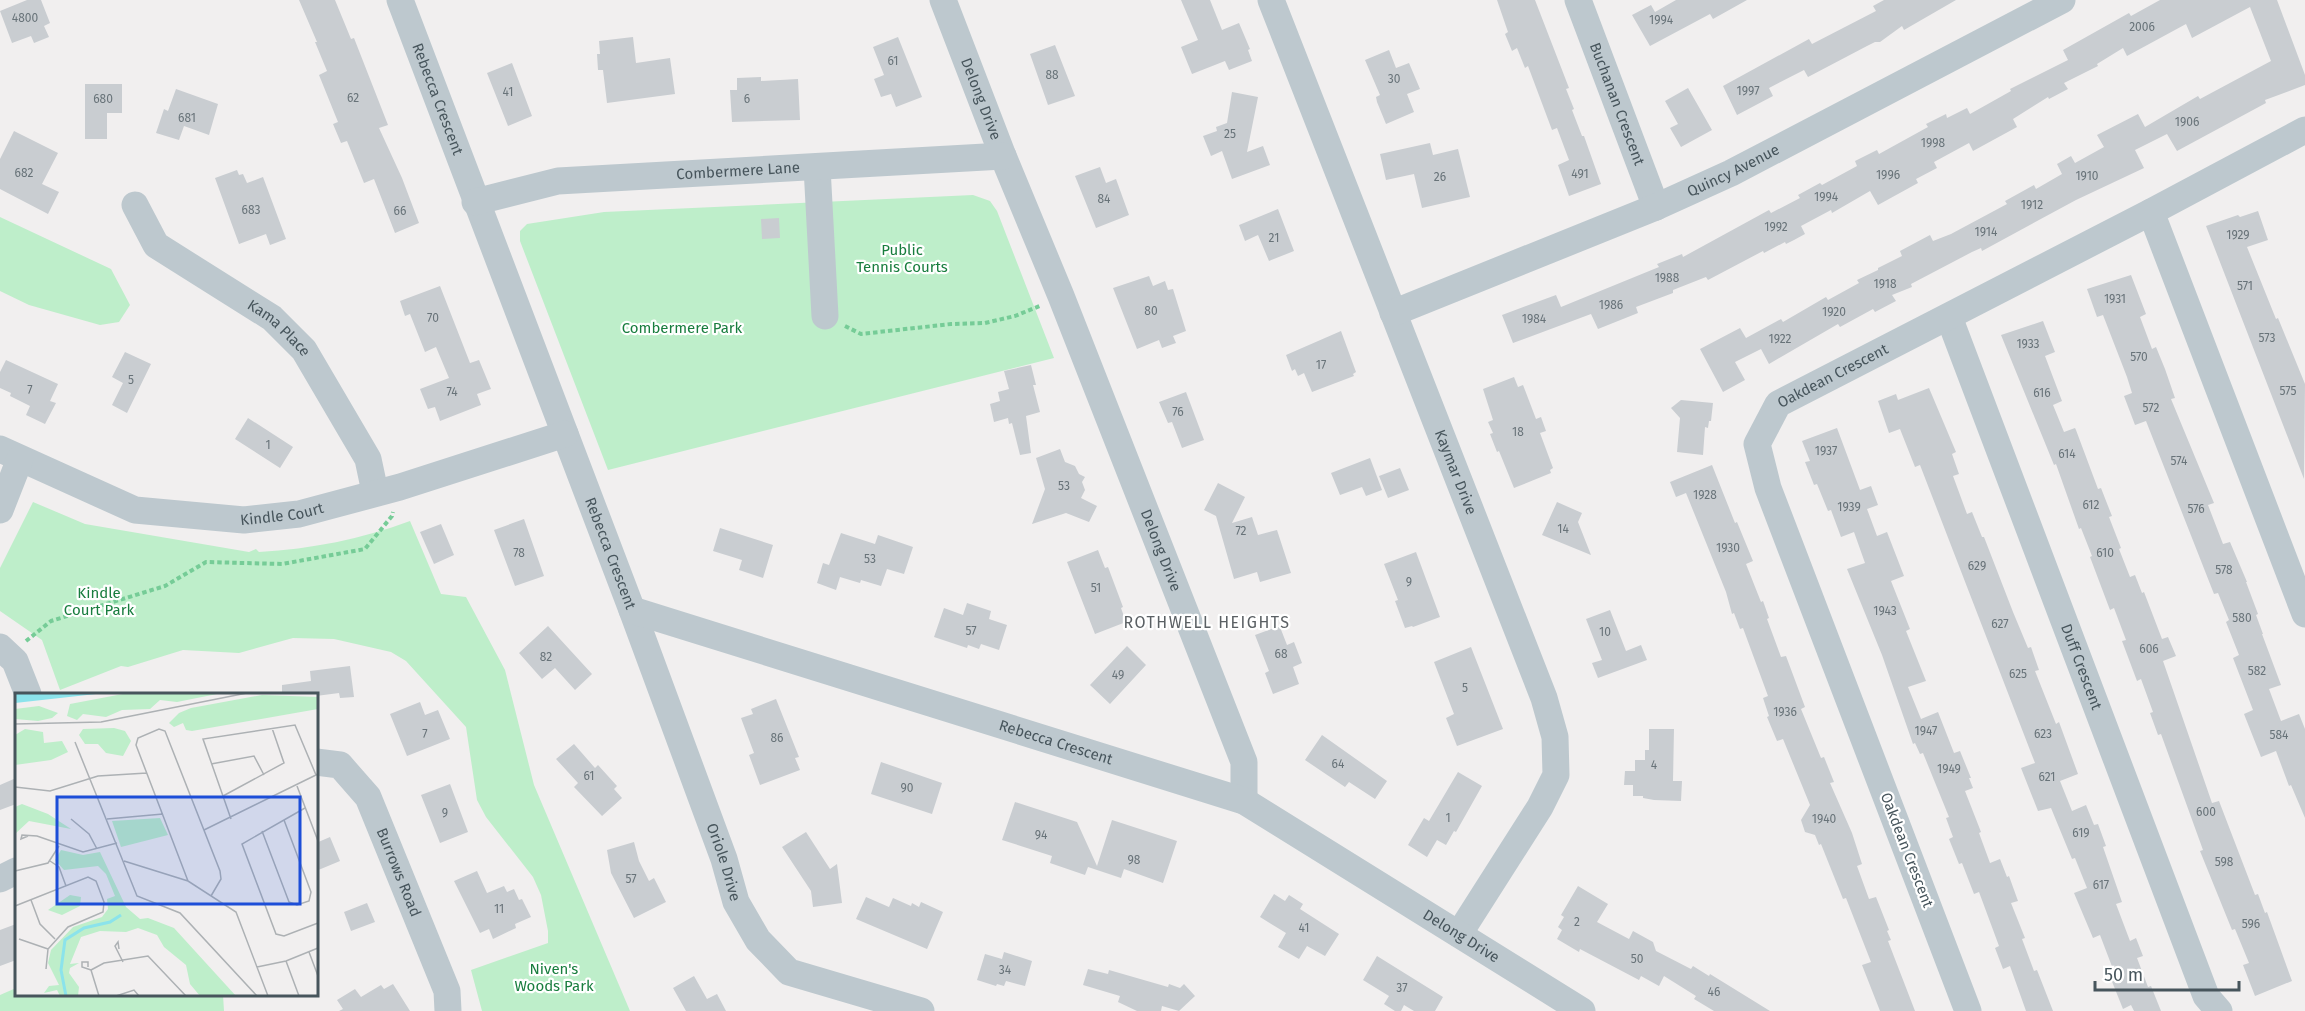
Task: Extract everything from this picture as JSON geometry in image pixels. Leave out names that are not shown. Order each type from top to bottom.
[{"type":"street","name":"Rebecca Crescent","points":[[400,0],[632,610],[1244,801]]},
{"type":"street","name":"Delong Drive","points":[[943,0],[1244,762],[1244,801],[1582,1011]]},
{"type":"street","name":"Kaymar Drive","points":[[1271,0],[1544,698],[1555,737],[1556,775],[1540,807],[1460,934]]},
{"type":"street","name":"Buchanan Crescent","points":[[1578,0],[1656,207]]},
{"type":"street","name":"Quincy Avenue","points":[[1393,314],[1656,207],[1731,173],[2062,0]]},
{"type":"street","name":"Oakdean Crescent","points":[[1968,1011],[1768,488],[1757,444],[1778,404],[2305,130]]},
{"type":"street","name":"Combermere Lane","points":[[475,202],[558,181],[1003,156]]},
{"type":"street","points":[[817,167],[825,316]]},
{"type":"street","name":"Kama Place","points":[[135,205],[156,245],[272,318],[304,350],[384,490]]},
{"type":"street","points":[[2151,212],[2305,614]]},
{"type":"street","name":"Duff Crescent","points":[[1949,317],[2206,996],[2219,1011]]},
{"type":"street","name":"Kindle Court","points":[[10,454],[135,510],[244,520],[299,514],[565,434]]},
{"type":"street","points":[[0,510],[10,454]]},
{"type":"street","name":"Oriole Drive","points":[[632,610],[724,859],[736,902],[758,940],[789,972],[921,1011]]},
{"type":"street","points":[[5,651],[15,661],[28,693]]},
{"type":"street","name":"Burrows Road","points":[[318,762],[340,765],[368,797],[447,991],[448,1011]]},
{"type":"street","points":[[0,879],[15,872]]},
{"type":"path","points":[[825,316],[861,334],[951,324],[985,323],[1015,316],[1061,296]]},
{"type":"path","points":[[5,651],[51,621],[165,585],[206,562],[282,564],[365,549],[393,516],[384,490]]},
{"type":"green space","name":"Combermere Park","points":[[973,195],[990,201],[997,211],[1054,358],[608,470],[520,241],[520,231],[527,224],[604,212]]},
{"type":"green space","points":[[0,217],[111,269],[130,305],[119,322],[100,325],[29,305],[0,291]]},
{"type":"green space","points":[[33,502],[85,524],[249,552],[256,549],[259,552],[317,546],[373,533],[410,521],[441,594],[466,597],[505,670],[534,785],[630,1011],[482,1011],[471,970],[548,943],[541,895],[533,877],[486,817],[477,800],[466,727],[406,661],[391,652],[334,639],[293,638],[239,653],[183,650],[128,667],[121,666],[60,690],[42,640],[0,611],[0,568]]},
{"type":"green space","points":[[15,988],[15,996],[223,996],[224,1011],[0,1011],[0,995]]},
{"type":"building","points":[[27,0],[41,0],[50,23],[44,26],[49,37],[34,43],[31,36],[12,43],[0,11]]},
{"type":"building","points":[[299,0],[335,0],[351,39],[354,38],[388,125],[379,128],[419,223],[395,233],[374,179],[364,183],[347,141],[341,143],[333,124],[338,122],[319,75],[327,71]]},
{"type":"building","points":[[1181,0],[1210,0],[1222,30],[1239,23],[1250,49],[1248,50],[1252,61],[1229,70],[1225,61],[1192,74],[1181,47],[1198,40]]},
{"type":"building","points":[[1497,0],[1535,0],[1569,88],[1566,89],[1574,109],[1572,110],[1601,184],[1569,196],[1558,165],[1569,160],[1557,128],[1552,130],[1528,66],[1525,68],[1517,48],[1512,51],[1505,34],[1508,32]]},
{"type":"building","points":[[1676,0],[1747,0],[1713,19],[1710,14],[1650,46],[1632,15],[1651,5],[1655,12]]},
{"type":"building","points":[[1884,0],[1956,0],[1904,30],[1902,26],[1880,42],[1875,42],[1808,77],[1804,70],[1769,88],[1773,96],[1737,115],[1723,86],[1809,39],[1812,44],[1876,11],[1873,6]]},
{"type":"building","points":[[2160,0],[2277,0],[2305,75],[2305,85],[2265,100],[2266,103],[2177,151],[2167,134],[2135,150],[2144,168],[2076,200],[1982,251],[1981,248],[1972,252],[1911,284],[1912,287],[1892,295],[1896,301],[1875,312],[1873,309],[1840,327],[1838,324],[1769,364],[1761,349],[1735,362],[1745,380],[1723,392],[1700,349],[1740,328],[1746,338],[1781,319],[1783,322],[1826,297],[1828,300],[1859,283],[1857,280],[1902,256],[1900,251],[1930,235],[1933,241],[1951,234],[2007,204],[2005,201],[2034,185],[2036,189],[2062,174],[2057,164],[2071,156],[2075,163],[2104,147],[2097,135],[2138,114],[2145,127],[2198,96],[2200,99],[2271,61],[2250,7],[2192,38],[2186,24],[2127,56],[2123,48],[2097,64],[2098,66],[2064,83],[2068,89],[2049,99],[2048,97],[2013,119],[2017,127],[1973,151],[1969,143],[1934,162],[1937,168],[1916,179],[1918,183],[1878,205],[1870,191],[1832,213],[1831,210],[1801,226],[1805,234],[1794,240],[1764,253],[1763,251],[1708,280],[1706,277],[1673,290],[1673,293],[1636,307],[1638,313],[1598,329],[1591,314],[1513,343],[1502,315],[1556,295],[1561,307],[1659,267],[1657,264],[1682,254],[1683,257],[1769,210],[1771,213],[1800,198],[1798,195],[1857,166],[1855,161],[1877,150],[1879,154],[1928,127],[1926,124],[1946,114],[1947,118],[1967,108],[1970,114],[2011,91],[2010,89],[2068,60],[2063,50],[2129,13],[2131,16]]},
{"type":"building","points":[[633,37],[636,63],[670,58],[675,94],[607,103],[603,70],[598,70],[599,41]]},
{"type":"building","points":[[898,37],[922,97],[896,107],[891,94],[881,97],[874,79],[884,75],[873,47]]},
{"type":"building","points":[[1055,45],[1075,96],[1048,105],[1030,54]]},
{"type":"building","points":[[1389,50],[1396,68],[1409,63],[1420,89],[1407,94],[1414,112],[1386,124],[1377,102],[1376,97],[1380,95],[1365,60]]},
{"type":"building","points":[[512,63],[532,116],[508,126],[487,73]]},
{"type":"building","points":[[761,77],[761,81],[798,79],[800,120],[732,122],[730,90],[737,90],[737,78]]},
{"type":"building","points":[[85,84],[122,84],[122,113],[107,113],[107,139],[85,139]]},
{"type":"building","points":[[1688,88],[1712,130],[1681,147],[1670,128],[1678,124],[1665,101]]},
{"type":"building","points":[[176,89],[218,104],[209,135],[184,126],[179,140],[156,133],[164,109],[168,111]]},
{"type":"building","points":[[1232,92],[1258,97],[1247,152],[1263,146],[1270,165],[1232,179],[1222,151],[1211,156],[1203,136],[1217,131],[1216,127],[1227,123]]},
{"type":"building","points":[[14,131],[58,153],[42,184],[59,192],[48,214],[0,189],[0,159]]},
{"type":"building","points":[[1430,143],[1433,155],[1458,149],[1470,197],[1422,208],[1414,174],[1386,180],[1380,154]]},
{"type":"building","points":[[1100,167],[1106,183],[1116,179],[1129,215],[1096,228],[1075,176]]},
{"type":"building","points":[[237,170],[239,175],[243,174],[247,183],[263,177],[286,239],[270,245],[266,234],[239,244],[215,178]]},
{"type":"building","points":[[1278,209],[1294,251],[1269,261],[1258,235],[1245,241],[1239,225]]},
{"type":"building","points":[[2258,211],[2268,240],[2247,247],[2305,384],[2304,479],[2206,226]]},
{"type":"building","points":[[779,218],[780,238],[762,239],[761,219]]},
{"type":"building","points":[[2131,275],[2146,314],[2140,317],[2152,349],[2156,347],[2165,369],[2175,398],[2171,399],[2214,503],[2208,505],[2223,544],[2230,542],[2258,614],[2256,615],[2262,634],[2281,685],[2269,689],[2281,721],[2299,714],[2305,729],[2305,818],[2291,785],[2289,786],[2276,751],[2261,757],[2244,714],[2253,710],[2233,658],[2239,655],[2226,622],[2229,620],[2218,593],[2214,594],[2146,421],[2135,425],[2124,396],[2132,393],[2127,377],[2103,315],[2097,317],[2087,289]]},
{"type":"building","points":[[1149,276],[1153,286],[1165,281],[1168,290],[1173,289],[1186,331],[1173,336],[1176,343],[1162,348],[1159,340],[1137,349],[1113,288]]},
{"type":"building","points":[[440,286],[470,363],[479,360],[491,389],[477,394],[481,405],[440,421],[435,407],[428,409],[420,389],[449,378],[436,347],[425,352],[410,314],[405,316],[400,301]]},
{"type":"building","points":[[2043,321],[2055,352],[2045,356],[2062,401],[2053,405],[2064,432],[2075,428],[2076,430],[2098,489],[2101,488],[2112,516],[2109,517],[2130,577],[2135,575],[2162,639],[2168,637],[2176,656],[2163,661],[2212,803],[2219,801],[2255,895],[2258,894],[2265,913],[2267,912],[2292,981],[2255,996],[2243,965],[2249,963],[2235,929],[2232,930],[2200,851],[2203,850],[2161,734],[2158,735],[2150,713],[2153,712],[2141,679],[2137,681],[2122,641],[2126,640],[2114,608],[2110,610],[2090,557],[2092,556],[2081,528],[2079,529],[2056,464],[2054,465],[2001,335]]},
{"type":"building","points":[[1341,331],[1356,372],[1354,376],[1312,392],[1304,373],[1298,376],[1295,369],[1292,371],[1286,355]]},
{"type":"building","points":[[125,352],[151,364],[127,413],[112,405],[123,383],[112,377]]},
{"type":"building","points":[[6,360],[58,384],[50,401],[56,403],[45,424],[26,415],[30,406],[0,388],[0,372]]},
{"type":"building","points":[[1031,365],[1040,412],[1026,416],[1031,453],[1020,455],[1012,423],[1009,424],[1008,418],[994,422],[990,404],[1000,401],[998,392],[1009,389],[1004,371]]},
{"type":"building","points":[[1514,377],[1518,387],[1523,385],[1536,419],[1541,417],[1546,431],[1540,433],[1553,468],[1550,470],[1551,473],[1514,488],[1490,434],[1493,433],[1488,422],[1493,420],[1483,389]]},
{"type":"building","points":[[1929,388],[1956,452],[1952,454],[1959,474],[1953,476],[1967,514],[1972,512],[2028,648],[2031,647],[2039,670],[2035,671],[2056,724],[2059,722],[2078,774],[2060,781],[2072,811],[2086,805],[2094,825],[2098,824],[2106,846],[2103,847],[2122,902],[2116,904],[2130,941],[2136,938],[2143,956],[2137,958],[2148,987],[2151,986],[2161,1011],[2134,1011],[2131,1005],[2123,1009],[2111,979],[2116,977],[2100,935],[2093,938],[2074,893],[2087,888],[2075,858],[2072,859],[2051,808],[2038,811],[2021,768],[2035,763],[1920,465],[1915,467],[1900,429],[1889,433],[1878,401],[1896,394],[1898,400]]},
{"type":"building","points":[[1186,392],[1204,440],[1182,448],[1172,422],[1168,423],[1159,402]]},
{"type":"building","points":[[1681,400],[1713,403],[1711,421],[1709,421],[1708,428],[1705,427],[1703,455],[1677,452],[1680,418],[1671,408]]},
{"type":"building","points":[[248,418],[293,447],[280,468],[235,439]]},
{"type":"building","points":[[1837,428],[1860,490],[1871,486],[1878,505],[1867,509],[1877,536],[1887,532],[1904,576],[1891,581],[1910,629],[1906,631],[1926,681],[1908,687],[1921,719],[1938,712],[1954,753],[1960,751],[1971,778],[1969,778],[1973,788],[1965,791],[1981,832],[1979,833],[1990,863],[2000,859],[2007,877],[2009,876],[2018,901],[2011,903],[2025,938],[2022,939],[2053,1011],[2026,1011],[2010,966],[2003,969],[1995,948],[1999,946],[1979,892],[1974,894],[1962,863],[1959,864],[1949,839],[1953,837],[1946,818],[1949,817],[1923,753],[1920,754],[1915,743],[1913,744],[1882,655],[1847,569],[1865,563],[1854,532],[1841,537],[1831,510],[1828,511],[1805,462],[1810,461],[1802,441]]},
{"type":"building","points":[[1060,449],[1065,462],[1075,466],[1079,474],[1085,477],[1082,482],[1085,490],[1081,498],[1097,506],[1089,522],[1066,513],[1032,524],[1045,489],[1036,458]]},
{"type":"building","points":[[1370,458],[1382,490],[1366,496],[1362,487],[1340,495],[1331,473]]},
{"type":"building","points":[[1712,465],[1753,561],[1746,564],[1761,602],[1763,601],[1781,657],[1786,656],[1805,707],[1801,709],[1821,758],[1824,757],[1834,782],[1830,783],[1852,833],[1862,864],[1857,866],[1869,899],[1876,897],[1889,930],[1887,931],[1891,940],[1888,941],[1915,1011],[1880,1011],[1862,965],[1871,962],[1846,898],[1843,899],[1821,844],[1819,845],[1815,835],[1805,832],[1801,820],[1810,805],[1783,739],[1777,741],[1767,717],[1769,716],[1763,698],[1768,696],[1743,628],[1740,629],[1734,613],[1732,614],[1726,592],[1686,493],[1676,497],[1670,482]]},
{"type":"building","points":[[1400,468],[1409,490],[1388,498],[1379,476]]},
{"type":"building","points":[[1218,483],[1245,497],[1232,523],[1252,517],[1258,535],[1277,530],[1291,573],[1260,582],[1257,572],[1234,579],[1216,516],[1204,510]]},
{"type":"building","points":[[1557,502],[1582,513],[1578,522],[1591,555],[1542,535]]},
{"type":"building","points":[[524,519],[544,576],[515,586],[494,530]]},
{"type":"building","points":[[441,524],[454,555],[434,564],[420,532]]},
{"type":"building","points":[[720,528],[773,545],[763,578],[739,570],[742,560],[713,551]]},
{"type":"building","points":[[841,533],[875,544],[878,535],[913,547],[904,574],[887,569],[881,586],[840,577],[836,590],[817,583],[823,563],[829,565]]},
{"type":"building","points":[[1098,550],[1105,568],[1108,567],[1123,607],[1121,608],[1126,622],[1095,634],[1067,562]]},
{"type":"building","points":[[1416,552],[1440,617],[1405,628],[1395,601],[1398,600],[1384,564]]},
{"type":"building","points":[[967,603],[991,611],[989,619],[1007,625],[999,650],[981,644],[979,649],[968,645],[967,648],[934,637],[944,608],[963,615]]},
{"type":"building","points":[[1610,610],[1626,651],[1641,645],[1647,660],[1598,678],[1592,663],[1602,660],[1586,619]]},
{"type":"building","points":[[548,626],[592,674],[575,690],[555,668],[542,679],[519,653]]},
{"type":"building","points":[[1280,627],[1287,645],[1294,642],[1302,663],[1293,667],[1299,684],[1273,694],[1265,673],[1269,671],[1255,635]]},
{"type":"building","points":[[1127,646],[1146,665],[1110,704],[1090,685]]},
{"type":"building","points":[[1471,647],[1503,729],[1457,746],[1446,718],[1454,714],[1434,662]]},
{"type":"building","points":[[350,666],[354,697],[340,698],[339,693],[318,696],[318,693],[282,693],[282,685],[311,681],[310,671]]},
{"type":"building","points":[[776,699],[799,757],[795,758],[800,770],[760,785],[749,755],[754,753],[741,718],[753,714],[751,709]]},
{"type":"building","points":[[420,702],[425,715],[438,710],[450,739],[407,756],[390,714]]},
{"type":"building","points":[[1649,729],[1674,729],[1673,781],[1682,781],[1681,801],[1654,800],[1643,798],[1643,796],[1633,796],[1633,785],[1624,785],[1625,771],[1635,771],[1635,760],[1645,760],[1645,750],[1649,750]]},
{"type":"building","points":[[1322,735],[1387,781],[1375,799],[1349,782],[1345,787],[1305,760]]},
{"type":"building","points":[[574,744],[595,768],[598,765],[617,786],[614,789],[622,798],[602,816],[574,787],[578,783],[556,759]]},
{"type":"building","points":[[881,762],[942,783],[932,814],[871,794]]},
{"type":"building","points":[[1458,772],[1482,786],[1446,845],[1437,840],[1427,857],[1408,845],[1424,818],[1429,821]]},
{"type":"building","points":[[15,778],[15,804],[0,810],[0,785]]},
{"type":"building","points":[[450,784],[468,832],[440,843],[421,795]]},
{"type":"building","points":[[1015,802],[1077,822],[1097,866],[1112,820],[1177,841],[1163,883],[1124,869],[1121,878],[1088,867],[1085,875],[1050,863],[1052,856],[1002,840]]},
{"type":"building","points":[[806,832],[830,869],[837,864],[842,903],[813,907],[811,891],[782,847]]},
{"type":"building","points":[[330,837],[340,861],[318,870],[318,842]]},
{"type":"building","points":[[634,842],[639,861],[649,881],[654,878],[666,902],[634,918],[611,873],[607,850]]},
{"type":"building","points":[[477,871],[487,893],[504,886],[507,892],[514,889],[531,917],[515,924],[516,928],[493,939],[489,929],[480,933],[454,881]]},
{"type":"building","points":[[1578,886],[1608,904],[1597,922],[1629,939],[1633,931],[1653,942],[1656,951],[1691,969],[1693,966],[1709,976],[1710,974],[1770,1011],[1714,1011],[1694,999],[1696,996],[1664,976],[1659,986],[1641,976],[1639,980],[1557,939],[1562,930],[1558,927],[1564,917],[1561,915]]},
{"type":"building","points":[[1274,894],[1285,901],[1289,895],[1303,904],[1300,909],[1339,934],[1325,956],[1307,946],[1299,959],[1278,947],[1286,933],[1260,917]]},
{"type":"building","points":[[866,897],[889,907],[893,898],[911,906],[912,903],[919,907],[921,902],[943,912],[927,949],[856,919]]},
{"type":"building","points":[[367,903],[375,922],[351,931],[344,912]]},
{"type":"building","points":[[15,924],[15,960],[0,966],[0,930]]},
{"type":"building","points":[[1004,952],[1032,961],[1025,986],[1006,981],[1004,986],[997,984],[996,986],[977,980],[985,954],[1002,959]]},
{"type":"building","points":[[1377,956],[1443,997],[1435,1011],[1414,1011],[1404,1005],[1401,1011],[1395,1011],[1384,1004],[1389,996],[1363,980]]},
{"type":"building","points":[[1088,969],[1108,974],[1109,970],[1168,987],[1169,984],[1180,988],[1184,984],[1195,996],[1179,1011],[1162,1006],[1161,1011],[1137,1011],[1118,1002],[1120,996],[1083,985]]},
{"type":"building","points":[[694,976],[707,999],[717,994],[726,1011],[686,1011],[673,988]]},
{"type":"building","points":[[393,984],[410,1011],[339,1011],[343,1009],[337,1000],[355,989],[361,997],[381,985],[384,989]]},
{"type":"district","name":"ROTHWELL HEIGHTS","points":[[1207,622]]},
{"type":"park label","name":"Public Tennis Courts","points":[[902,258]]},
{"type":"park label","name":"Kindle Court Park","points":[[99,602]]},
{"type":"park label","name":"Niven's Woods Park","points":[[554,978]]}]
